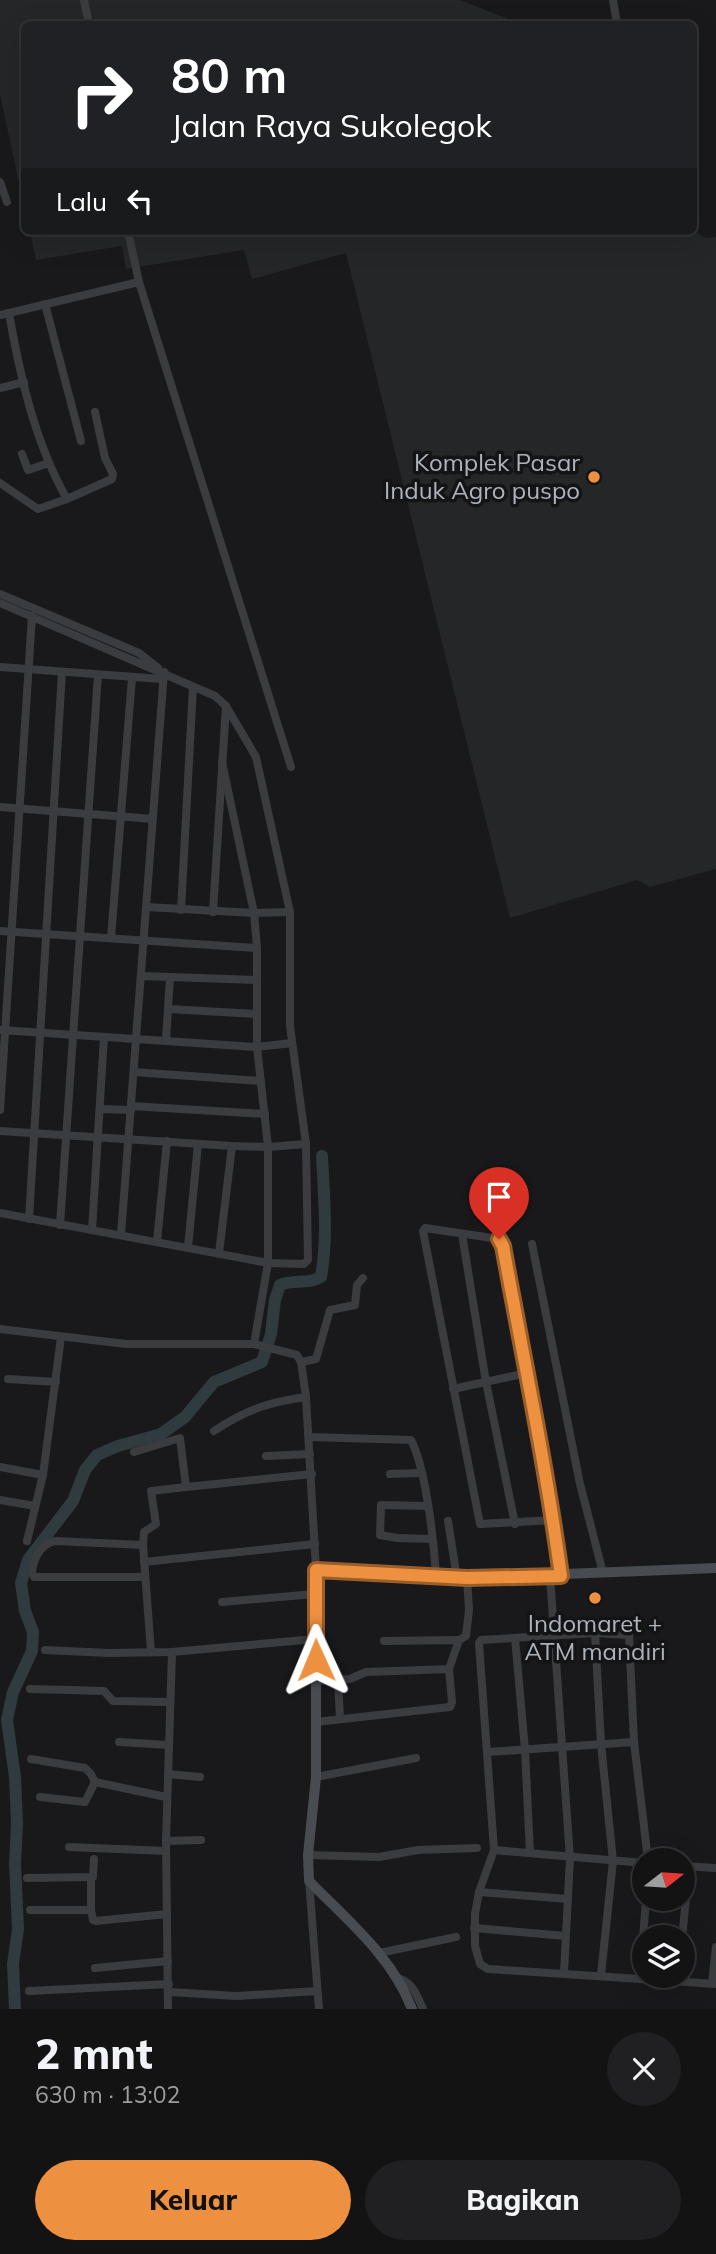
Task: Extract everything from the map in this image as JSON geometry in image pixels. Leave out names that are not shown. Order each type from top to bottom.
[{"type":"street","points":[[85,0],[88,21]]},
{"type":"street","points":[[613,0],[616,21]]},
{"type":"street","points":[[0,181],[7,202]]},
{"type":"street","points":[[129,235],[139,282],[291,767]]},
{"type":"street","points":[[67,499],[49,463],[4,314],[139,282]]},
{"type":"street","points":[[45,304],[81,442]]},
{"type":"street","points":[[0,388],[24,382]]},
{"type":"street","points":[[0,483],[35,509],[67,499],[109,480],[113,476],[105,458],[95,412]]},
{"type":"street","points":[[22,454],[28,470],[49,463]]},
{"type":"street","points":[[0,1213],[268,1263],[304,1264],[309,1261],[306,1144],[292,1043],[290,912],[256,757],[226,706],[215,696],[164,675],[0,603],[0,594],[139,653],[164,675]]},
{"type":"street","points":[[0,1110],[2,1030],[13,932],[32,616]]},
{"type":"street","points":[[0,667],[132,678],[164,675]]},
{"type":"street","points":[[29,1219],[62,672]]},
{"type":"street","points":[[60,1225],[98,675]]},
{"type":"street","points":[[121,1235],[164,675]]},
{"type":"street","points":[[111,938],[132,678]]},
{"type":"street","points":[[181,910],[193,687]]},
{"type":"street","points":[[213,912],[226,706]]},
{"type":"street","points":[[222,762],[254,913],[257,948],[257,1047],[268,1147],[268,1263],[254,1344]]},
{"type":"street","points":[[0,807],[153,818]]},
{"type":"street","points":[[147,907],[213,912],[290,912]]},
{"type":"street","points":[[0,931],[257,948]]},
{"type":"street","points":[[141,976],[257,981]]},
{"type":"street","points":[[166,1040],[170,977]]},
{"type":"street","points":[[169,1009],[257,1014]]},
{"type":"street","points":[[2,1030],[257,1047],[292,1043]]},
{"type":"street","points":[[92,1230],[104,1037]]},
{"type":"street","points":[[134,1072],[261,1081]]},
{"type":"street","points":[[100,1109],[265,1114]]},
{"type":"street","points":[[0,1131],[232,1146],[306,1144]]},
{"type":"street","points":[[157,1241],[167,1141]]},
{"type":"street","points":[[188,1247],[198,1144]]},
{"type":"street","points":[[219,1253],[232,1146]]},
{"type":"street","points":[[554,1520],[480,1524],[423,1231],[425,1228],[499,1239],[502,1242],[527,1373],[554,1520],[554,1635],[569,1858],[564,1973]]},
{"type":"street","points":[[462,1234],[486,1382],[515,1524]]},
{"type":"street","points":[[532,1244],[580,1484],[603,1573]]},
{"type":"street","points":[[301,1363],[316,1359],[330,1310],[355,1305],[357,1285],[363,1278]]},
{"type":"street","points":[[0,1329],[126,1343],[254,1344],[295,1354],[301,1363],[312,1475],[316,1570],[316,1777],[309,1881],[319,2009]]},
{"type":"street","points":[[27,1541],[43,1475],[61,1337]]},
{"type":"street","points":[[453,1388],[527,1373]]},
{"type":"street","points":[[8,1379],[56,1382]]},
{"type":"street","points":[[214,1431],[239,1415],[264,1404],[306,1397]]},
{"type":"street","points":[[309,1437],[409,1438],[413,1442],[427,1506],[436,1576]]},
{"type":"street","points":[[134,1451],[180,1438],[186,1487]]},
{"type":"street","points":[[266,1456],[310,1454]]},
{"type":"street","points":[[0,1467],[43,1475]]},
{"type":"street","points":[[390,1474],[421,1473]]},
{"type":"street","points":[[151,1652],[143,1545],[144,1532],[156,1524],[152,1491],[312,1475]]},
{"type":"street","points":[[0,1500],[35,1506]]},
{"type":"street","points":[[427,1506],[381,1505],[380,1535],[432,1539]]},
{"type":"street","points":[[384,1641],[459,1640],[466,1636],[468,1628],[462,1578],[448,1521]]},
{"type":"street","points":[[143,1545],[55,1541],[43,1547],[36,1556],[32,1573],[34,1577],[144,1577]]},
{"type":"street","points":[[144,1562],[315,1544]]},
{"type":"street","points":[[316,1570],[462,1578],[716,1569]]},
{"type":"street","points":[[222,1602],[316,1594]]},
{"type":"street","points":[[595,1633],[601,1744],[613,1861],[601,1975]]},
{"type":"street","points":[[632,1977],[482,1968],[476,1953],[474,1928],[479,1892],[494,1850],[479,1643],[481,1640],[595,1633],[630,1636],[634,1742],[647,1848]]},
{"type":"street","points":[[515,1638],[525,1750],[530,1853]]},
{"type":"street","points":[[45,1650],[172,1652],[316,1639]]},
{"type":"street","points":[[316,1723],[340,1718],[450,1707],[452,1702],[449,1669],[459,1640]]},
{"type":"street","points":[[168,2009],[166,1797],[172,1652]]},
{"type":"street","points":[[317,1681],[350,1679],[366,1672],[449,1669]]},
{"type":"street","points":[[338,1680],[340,1718]]},
{"type":"street","points":[[30,1689],[104,1692],[113,1701],[170,1702]]},
{"type":"street","points":[[119,1742],[169,1745]]},
{"type":"street","points":[[488,1752],[634,1742]]},
{"type":"street","points":[[316,1777],[416,1758]]},
{"type":"street","points":[[31,1759],[85,1769],[95,1782],[89,1797],[83,1802],[40,1797]]},
{"type":"street","points":[[168,1774],[200,1777]]},
{"type":"street","points":[[95,1782],[166,1797]]},
{"type":"street","points":[[166,1841],[201,1840]]},
{"type":"street","points":[[69,1847],[166,1851]]},
{"type":"street","points":[[309,1855],[379,1857],[418,1850],[477,1848]]},
{"type":"street","points":[[494,1850],[632,1862]]},
{"type":"street","points":[[94,1859],[91,1877],[93,1920],[167,1914]]},
{"type":"street","points":[[695,1867],[716,1868]]},
{"type":"street","points":[[27,1878],[91,1877]]},
{"type":"street","points":[[309,1881],[379,1953],[398,1978],[412,2009]]},
{"type":"street","points":[[479,1892],[568,1899]]},
{"type":"street","points":[[30,1910],[91,1910]]},
{"type":"street","points":[[474,1928],[566,1936]]},
{"type":"street","points":[[379,1953],[456,1937]]},
{"type":"street","points":[[695,1980],[714,1983],[716,1947]]},
{"type":"street","points":[[95,1968],[168,1961]]},
{"type":"street","points":[[398,1978],[411,1985],[423,2009]]},
{"type":"street","points":[[29,1992],[169,1988],[237,1996],[317,1991]]},
{"type":"shaded area","points":[[0,0],[460,0],[513,21],[21,21],[21,193],[0,94]]},
{"type":"shaded area","points":[[697,232],[706,238],[716,237],[716,869],[650,887],[637,880],[510,918],[346,253],[252,279],[244,250],[126,269],[122,246],[36,260],[31,235],[697,235]]},
{"type":"waterway","points":[[15,2009],[13,1964],[18,1929],[15,1864],[17,1823],[15,1777],[7,1720],[13,1692],[32,1651],[33,1632],[25,1611],[21,1583],[28,1560],[73,1501],[85,1470],[97,1455],[161,1434],[185,1417],[214,1382],[262,1362],[271,1334],[275,1300],[280,1285],[321,1277],[325,1232],[322,1156]]},
{"type":"place","name":"Komplek Pasar Induk Agro puspo","points":[[594,477]]},
{"type":"place","name":"Indomaret + ATM mandiri","points":[[595,1598]]},
{"type":"route","points":[[316,1660],[316,1570],[467,1578],[561,1576],[554,1520],[527,1373],[503,1246],[499,1239]]}]
